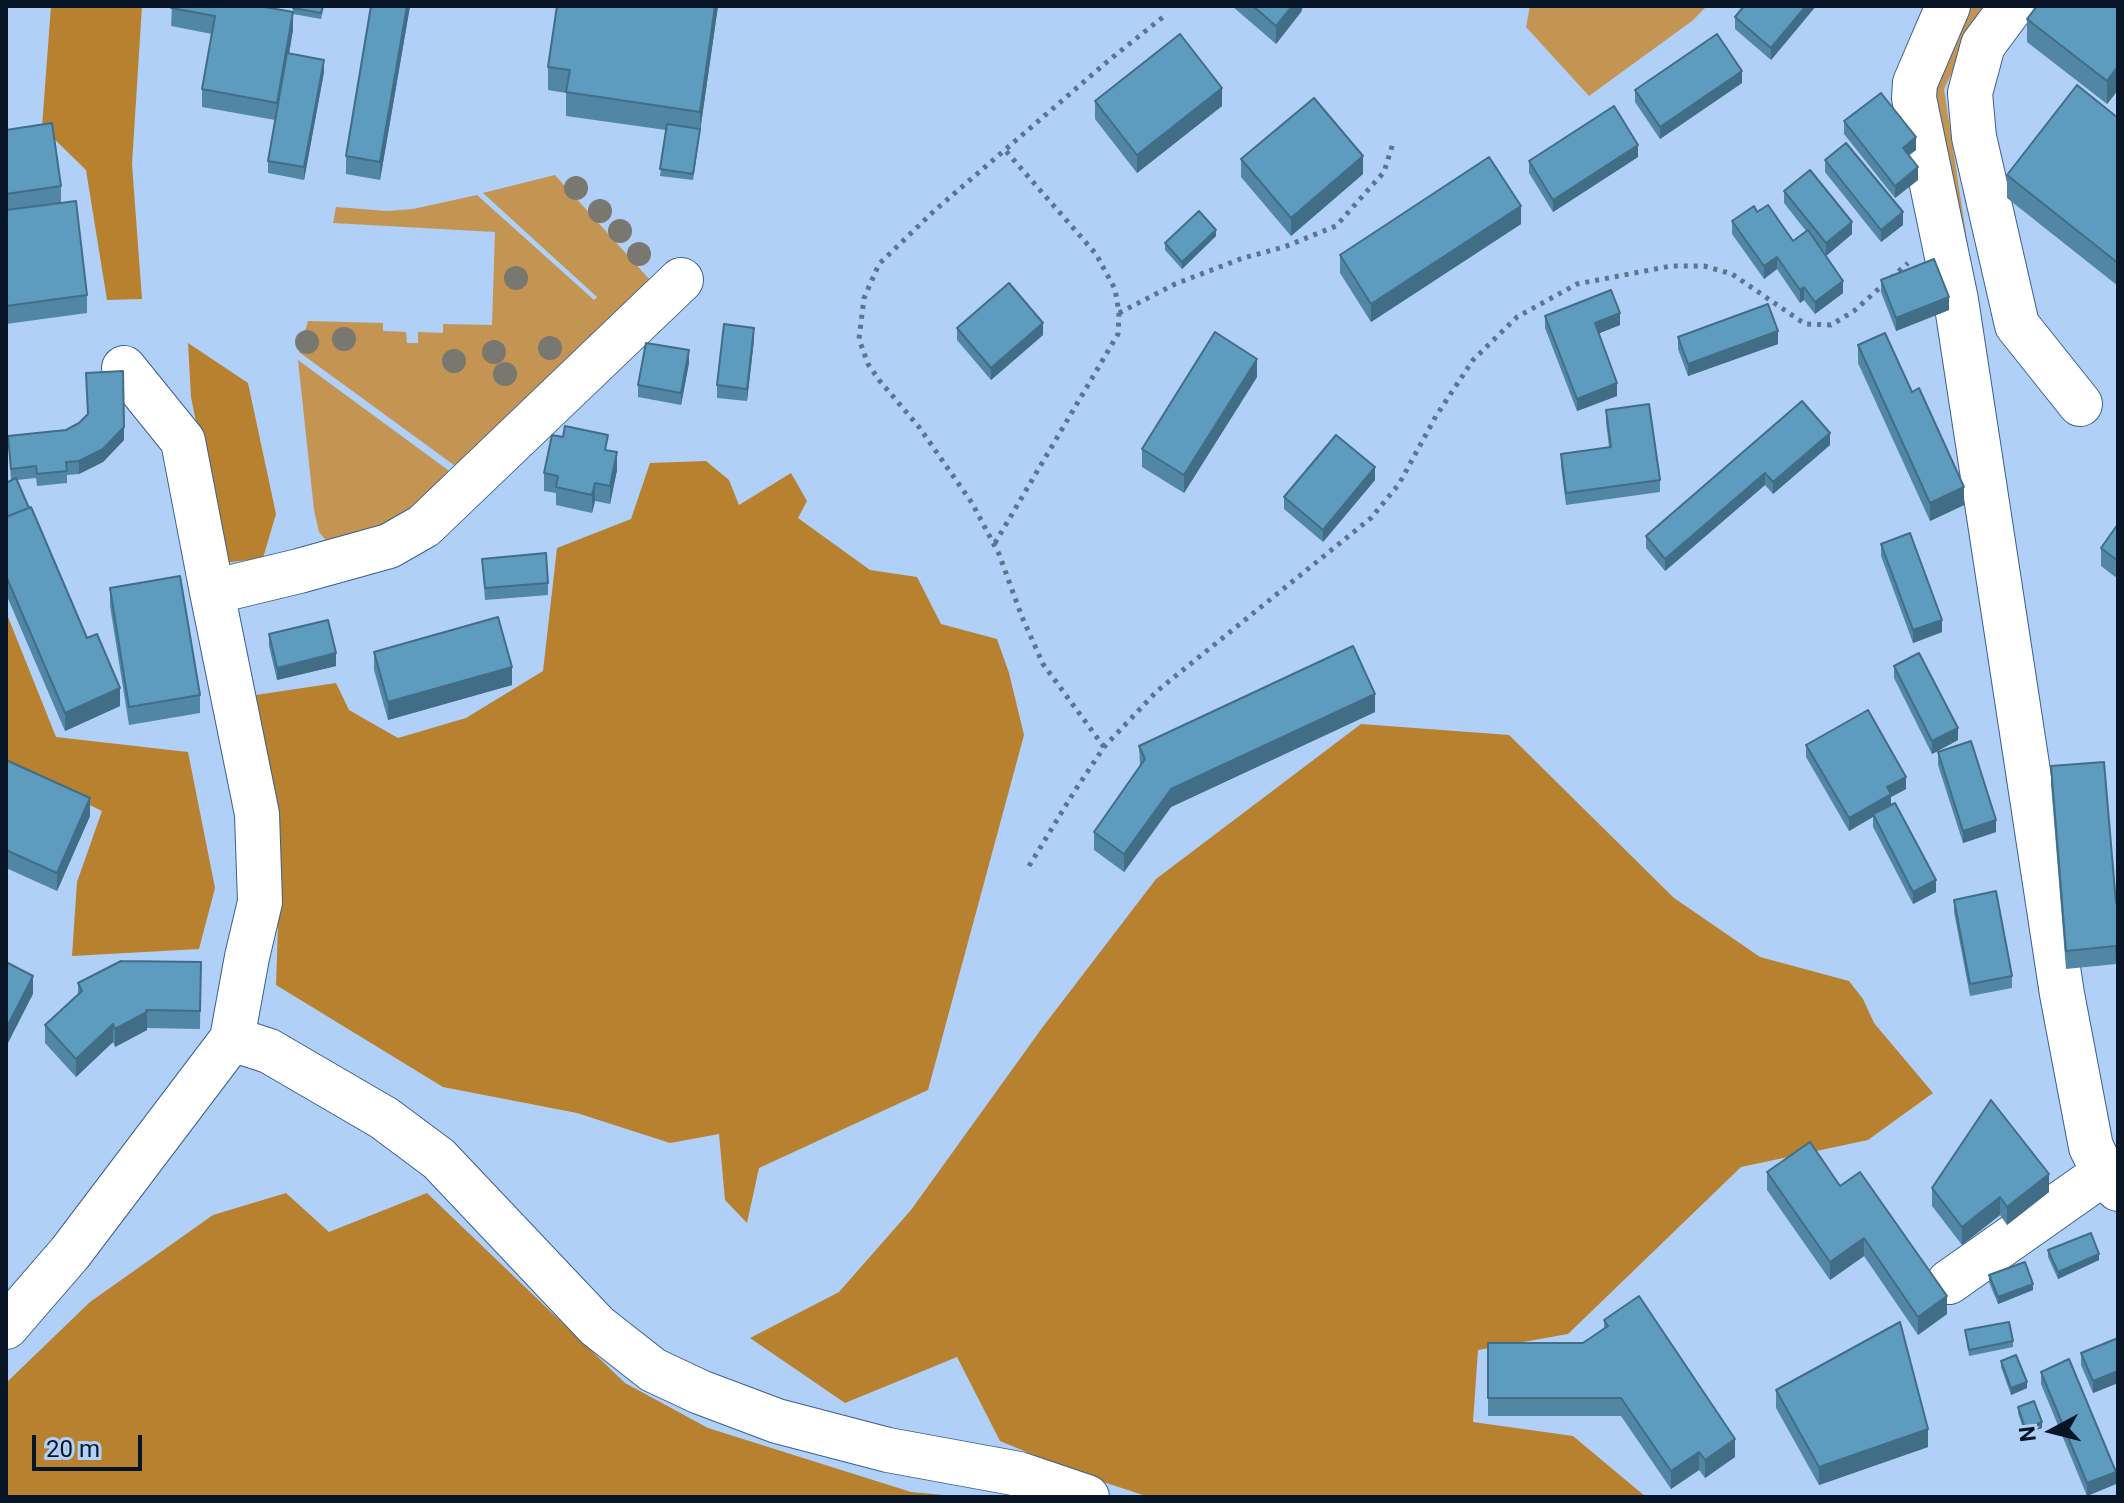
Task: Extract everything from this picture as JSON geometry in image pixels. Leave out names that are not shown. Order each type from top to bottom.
[{"type":"street","points":[[1948,6],[1915,83],[1914,98],[1956,300],[2062,994],[2091,1147],[2111,1181],[1949,1282]]},
{"type":"street","points":[[2012,6],[1983,45],[1970,93],[1974,137],[2017,325],[2080,404]]},
{"type":"street","points":[[212,592],[389,546],[424,526],[681,280]]},
{"type":"street","points":[[6,1327],[70,1253],[232,1039],[260,902],[257,814],[183,441],[124,368]]},
{"type":"street","points":[[232,1039],[269,1051],[371,1110],[439,1159],[597,1326],[653,1370],[700,1392],[777,1421],[888,1450],[1019,1474],[1087,1497]]},
{"type":"path","points":[[1104,747],[1043,664],[994,544],[972,503],[919,427],[879,380],[868,364],[859,339],[864,298],[879,264],[934,211],[1163,17]]},
{"type":"path","points":[[1119,313],[1175,284],[1336,226],[1384,172],[1393,143]]},
{"type":"path","points":[[994,544],[1118,334],[1119,313],[1115,289],[1096,254],[1005,150]]},
{"type":"path","points":[[1029,866],[1104,747],[1157,691],[1371,518],[1399,484],[1436,416],[1473,360],[1517,317],[1577,284],[1671,266],[1704,266],[1732,274],[1805,324],[1831,325],[1854,311],[1942,234]]},
{"type":"shaded area","points":[[51,6],[142,6],[132,164],[142,299],[107,300],[86,170],[42,127]]},
{"type":"shaded area","points":[[1530,6],[1707,6],[1692,21],[1589,96],[1526,27]]},
{"type":"shaded area","points":[[1965,6],[1983,6],[1944,89],[1976,300],[1928,91]]},
{"type":"shaded area","points":[[555,175],[650,280],[458,468],[299,352],[308,321],[383,323],[383,331],[406,332],[407,343],[418,343],[418,332],[443,333],[443,324],[492,325],[495,232],[333,223],[336,207],[387,211],[413,209],[477,195],[594,300],[597,297],[483,193]]},
{"type":"shaded area","points":[[188,343],[248,383],[276,514],[263,558],[224,563],[191,397]]},
{"type":"shaded area","points":[[298,360],[452,473],[405,519],[329,544],[319,532]]},
{"type":"shaded area","points":[[706,461],[729,480],[739,505],[791,473],[807,501],[798,518],[870,570],[917,577],[941,624],[997,639],[1024,735],[928,1090],[759,1168],[747,1223],[725,1200],[719,1134],[670,1143],[577,1113],[443,1087],[276,985],[280,867],[249,696],[336,683],[349,710],[398,738],[466,718],[543,671],[557,548],[631,519],[650,463]]},
{"type":"shaded area","points":[[6,612],[56,737],[188,752],[215,888],[199,949],[72,956],[77,882],[102,811],[10,766],[6,760]]},
{"type":"shaded area","points":[[1361,724],[1509,735],[1674,898],[1760,957],[1849,981],[1863,999],[1874,1023],[1933,1093],[1868,1140],[1741,1167],[1568,1334],[1478,1350],[1473,1422],[1573,1436],[1646,1497],[1149,1497],[1082,1475],[1000,1441],[957,1357],[845,1403],[750,1338],[839,1292],[911,1210],[1042,1028],[1156,879]]},
{"type":"shaded area","points":[[286,1193],[329,1232],[427,1193],[625,1383],[708,1428],[911,1492],[964,1497],[6,1497],[6,1383],[90,1302],[213,1215]]},
{"type":"building","points":[[172,6],[259,6],[293,12],[277,103],[202,89],[215,16]]},
{"type":"building","points":[[293,6],[323,6],[321,13]]},
{"type":"building","points":[[371,6],[407,6],[380,162],[346,156]]},
{"type":"building","points":[[557,6],[715,6],[700,112],[566,92],[570,70],[548,67]]},
{"type":"building","points":[[1253,6],[1292,6],[1276,26]]},
{"type":"building","points":[[1744,6],[1806,6],[1771,48],[1735,17]]},
{"type":"building","points":[[2037,6],[2118,6],[2118,66],[2107,81],[2027,19]]},
{"type":"building","points":[[1180,34],[1222,88],[1137,155],[1095,101]]},
{"type":"building","points":[[1717,34],[1742,71],[1660,127],[1635,90]]},
{"type":"building","points":[[287,53],[324,60],[304,167],[268,161]]},
{"type":"building","points":[[2077,85],[2118,118],[2118,263],[2007,175]]},
{"type":"building","points":[[1881,93],[1916,137],[1903,148],[1918,167],[1895,186],[1844,121]]},
{"type":"building","points":[[1314,98],[1363,156],[1291,218],[1241,159]]},
{"type":"building","points":[[1614,106],[1638,145],[1553,200],[1529,161]]},
{"type":"building","points":[[52,123],[61,186],[6,194],[6,130]]},
{"type":"building","points":[[667,124],[700,129],[693,174],[660,169]]},
{"type":"building","points":[[1846,143],[1903,212],[1881,230],[1825,160]]},
{"type":"building","points":[[1489,157],[1521,206],[1371,304],[1340,255]]},
{"type":"building","points":[[1810,170],[1852,222],[1826,243],[1784,191]]},
{"type":"building","points":[[76,201],[87,295],[6,306],[6,210]]},
{"type":"building","points":[[1768,205],[1793,241],[1808,230],[1843,281],[1815,302],[1804,287],[1800,290],[1777,257],[1764,266],[1732,221],[1754,206],[1757,212]]},
{"type":"building","points":[[1199,211],[1216,230],[1182,262],[1165,243]]},
{"type":"building","points":[[1934,259],[1949,297],[1896,318],[1881,280]]},
{"type":"building","points":[[1009,283],[1043,323],[991,368],[957,328]]},
{"type":"building","points":[[1611,290],[1620,313],[1595,323],[1617,383],[1577,399],[1545,316]]},
{"type":"building","points":[[1768,304],[1778,331],[1688,364],[1678,337]]},
{"type":"building","points":[[724,324],[754,328],[747,389],[717,385]]},
{"type":"building","points":[[1215,332],[1257,359],[1184,475],[1142,449]]},
{"type":"building","points":[[1885,333],[1912,392],[1919,388],[1964,487],[1930,503],[1858,345]]},
{"type":"building","points":[[646,343],[689,350],[681,393],[638,385]]},
{"type":"building","points":[[123,371],[124,427],[103,449],[79,461],[66,462],[67,471],[37,474],[36,466],[11,469],[8,436],[66,430],[79,423],[88,414],[86,373]]},
{"type":"building","points":[[1802,401],[1830,433],[1773,482],[1765,473],[1665,559],[1646,536]]},
{"type":"building","points":[[1649,404],[1660,480],[1566,493],[1561,454],[1611,447],[1606,410]]},
{"type":"building","points":[[565,426],[608,435],[605,450],[617,452],[610,486],[595,483],[592,495],[556,487],[558,476],[544,473],[552,435],[563,437]]},
{"type":"building","points":[[1336,435],[1375,467],[1323,530],[1284,497]]},
{"type":"building","points":[[16,478],[29,508],[6,517],[6,483]]},
{"type":"building","points":[[31,507],[87,638],[97,634],[120,688],[65,713],[6,576],[6,517]]},
{"type":"building","points":[[2118,524],[2118,561],[2101,548]]},
{"type":"building","points":[[1910,533],[1942,620],[1913,630],[1881,544]]},
{"type":"building","points":[[546,553],[548,583],[485,588],[482,559]]},
{"type":"building","points":[[180,576],[200,695],[129,707],[110,588]]},
{"type":"building","points":[[498,617],[512,667],[388,702],[374,652]]},
{"type":"building","points":[[328,620],[336,653],[277,668],[269,634]]},
{"type":"building","points":[[1353,646],[1375,694],[1171,789],[1124,854],[1094,832],[1145,759],[1139,746]]},
{"type":"building","points":[[1919,653],[1958,728],[1932,741],[1894,666]]},
{"type":"building","points":[[1868,710],[1906,777],[1887,787],[1891,794],[1849,818],[1806,745]]},
{"type":"building","points":[[1971,741],[1996,820],[1963,831],[1938,752]]},
{"type":"building","points":[[6,760],[90,798],[57,873],[6,850]]},
{"type":"building","points":[[2104,762],[2118,903],[2118,973],[2116,946],[2066,951],[2051,766]]},
{"type":"building","points":[[1895,803],[1936,880],[1913,892],[1873,814]]},
{"type":"building","points":[[1996,891],[2012,976],[1970,984],[1954,900]]},
{"type":"building","points":[[121,961],[201,962],[200,1011],[146,1010],[115,1029],[113,1024],[76,1059],[45,1025],[82,991],[78,983]]},
{"type":"building","points":[[6,962],[33,976],[6,1029]]},
{"type":"building","points":[[1991,1100],[2049,1174],[2007,1207],[2000,1197],[1962,1227],[1932,1188]]},
{"type":"building","points":[[1810,1142],[1840,1186],[1860,1172],[1947,1296],[1918,1317],[1864,1238],[1830,1262],[1767,1172]]},
{"type":"building","points":[[2091,1233],[2099,1254],[2058,1272],[2048,1250]]},
{"type":"building","points":[[2025,1262],[2033,1284],[1998,1297],[1989,1275]]},
{"type":"building","points":[[1639,1296],[1735,1439],[1705,1460],[1699,1452],[1671,1471],[1621,1398],[1488,1398],[1488,1343],[1583,1343],[1608,1326],[1604,1320]]},
{"type":"building","points":[[1900,1322],[1928,1429],[1819,1467],[1776,1390]]},
{"type":"building","points":[[2009,1322],[2013,1341],[1969,1350],[1965,1330]]},
{"type":"building","points":[[2118,1338],[2118,1371],[2093,1381],[2081,1353]]},
{"type":"building","points":[[2016,1355],[2027,1382],[2011,1388],[2001,1361]]},
{"type":"building","points":[[2069,1359],[2116,1472],[2087,1483],[2041,1372]]},
{"type":"building","points":[[2034,1401],[2042,1422],[2025,1428],[2018,1407]]}]
